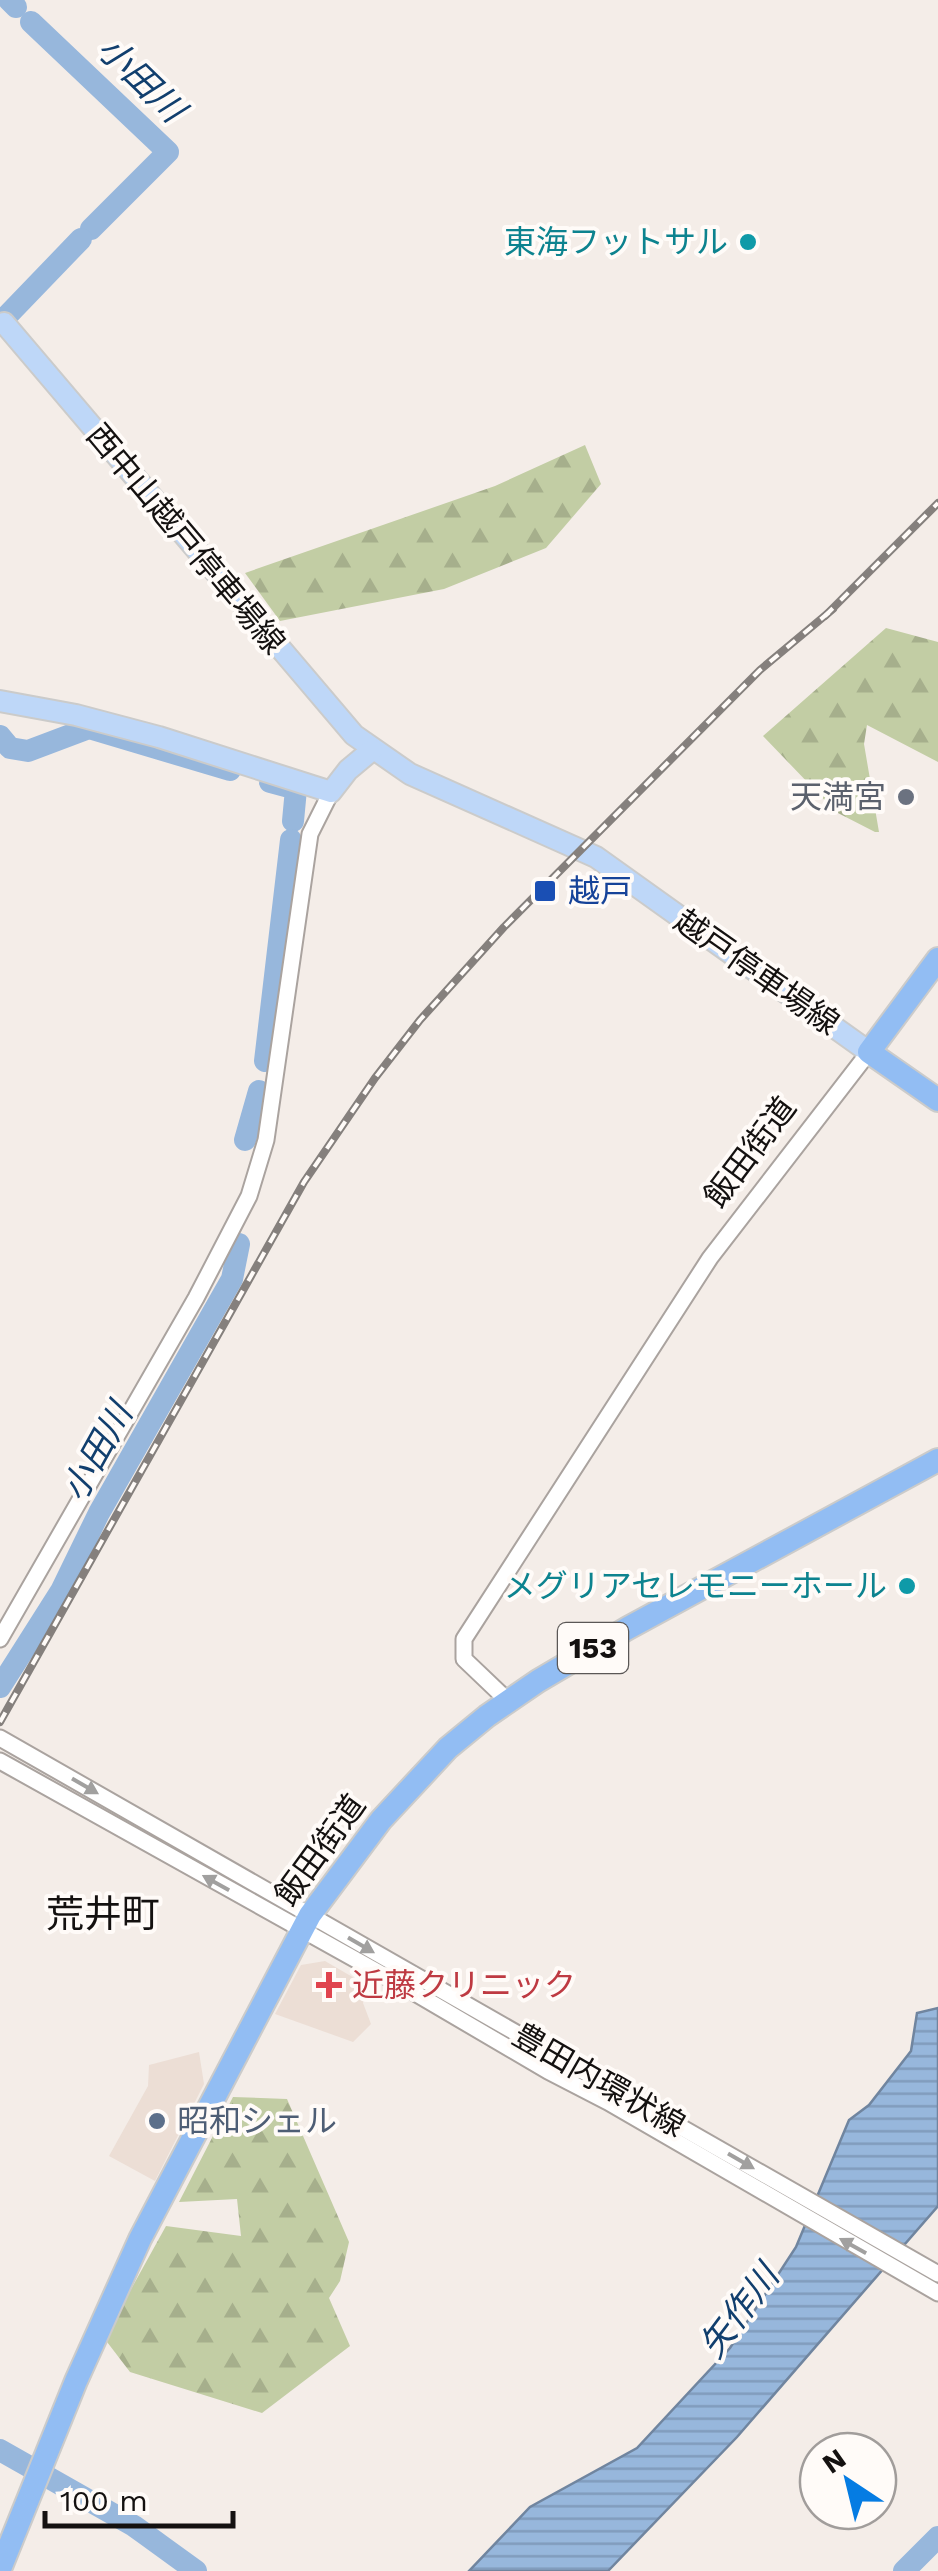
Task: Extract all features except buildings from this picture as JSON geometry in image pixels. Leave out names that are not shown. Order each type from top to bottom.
[{"type":"highway","name":"飯田街道","points":[[869,1052],[938,959]]},
{"type":"highway","points":[[869,1052],[938,1100]]},
{"type":"highway","name":"飯田街道","points":[[0,2569],[76,2381],[140,2239],[306,1923],[352,1855],[415,1781],[473,1727],[508,1701],[570,1661],[938,1460]]},
{"type":"main road","name":"西中山越戸停車場線","points":[[4,323],[305,682],[354,735],[410,774],[596,856]]},
{"type":"main road","points":[[0,702],[158,737],[331,792],[348,770],[372,750]]},
{"type":"main road","name":"越戸停車場線","points":[[596,856],[869,1052]]},
{"type":"street","points":[[0,1639],[249,1196],[268,1124],[310,834],[331,792]]},
{"type":"street","name":"飯田街道","points":[[508,1701],[468,1664],[462,1648],[464,1639],[710,1258],[869,1052]]},
{"type":"street","name":"豊田内環状線","points":[[0,1738],[306,1923]]},
{"type":"street","name":"豊田内環状線","points":[[0,1760],[306,1923],[938,2274]]},
{"type":"street","name":"豊田内環状線","points":[[408,1980],[938,2293]]},
{"type":"shaded area","points":[[325,1961],[368,1986],[363,2003],[371,2024],[353,2042],[275,2014],[301,1965]]},
{"type":"shaded area","name":"昭和シェル","points":[[199,2052],[204,2084],[155,2181],[109,2156],[148,2086],[149,2065]]},
{"type":"green space","points":[[585,445],[601,484],[546,548],[444,589],[280,621],[245,573],[495,486]]},
{"type":"green space","points":[[886,628],[938,642],[938,762],[867,725],[864,744],[879,832],[875,832],[836,812],[763,736]]},
{"type":"green space","points":[[233,2097],[287,2099],[349,2242],[340,2281],[329,2298],[350,2346],[262,2413],[130,2372],[104,2338],[166,2226],[241,2236],[237,2199],[179,2202]]},
{"type":"water","points":[[938,2008],[938,2206],[737,2437],[608,2571],[469,2571],[530,2507],[637,2448],[730,2348],[796,2247],[849,2120],[869,2105],[911,2051],[917,2013]]},
{"type":"waterway","name":"小田川","points":[[9,0],[16,7]]},
{"type":"waterway","name":"小田川","points":[[31,22],[168,152],[91,229]]},
{"type":"waterway","name":"小田川","points":[[0,323],[81,239]]},
{"type":"waterway","name":"小田川","points":[[0,736],[10,748],[28,751],[89,728],[230,770]]},
{"type":"waterway","name":"小田川","points":[[270,782],[296,789],[293,821]]},
{"type":"waterway","name":"小田川","points":[[265,1061],[291,840]]},
{"type":"waterway","name":"小田川","points":[[245,1140],[259,1091]]},
{"type":"waterway","name":"小田川","points":[[0,1687],[61,1591],[99,1513],[232,1279],[239,1244]]},
{"type":"waterway","name":"小田川","points":[[0,2450],[134,2526],[196,2571]]},
{"type":"waterway","points":[[904,2571],[938,2537]]},
{"type":"railway","points":[[825,616],[938,503]]},
{"type":"railway","points":[[0,1722],[304,1182],[375,1078],[420,1020],[504,927],[760,670],[833,609]]},
{"type":"place","name":"東海フットサル","points":[[748,242]]},
{"type":"place","name":"天満宮","points":[[906,797]]},
{"type":"place","name":"越戸","points":[[545,891]]},
{"type":"place","name":"メグリアセレモニーホール","points":[[907,1586]]},
{"type":"place","name":"近藤クリニック","points":[[329,1985]]},
{"type":"place","name":"昭和シェル","points":[[157,2121]]},
{"type":"district","name":"荒井町","points":[[103,1914]]},
{"type":"water label","name":"矢作川","points":[[739,2311]]}]
